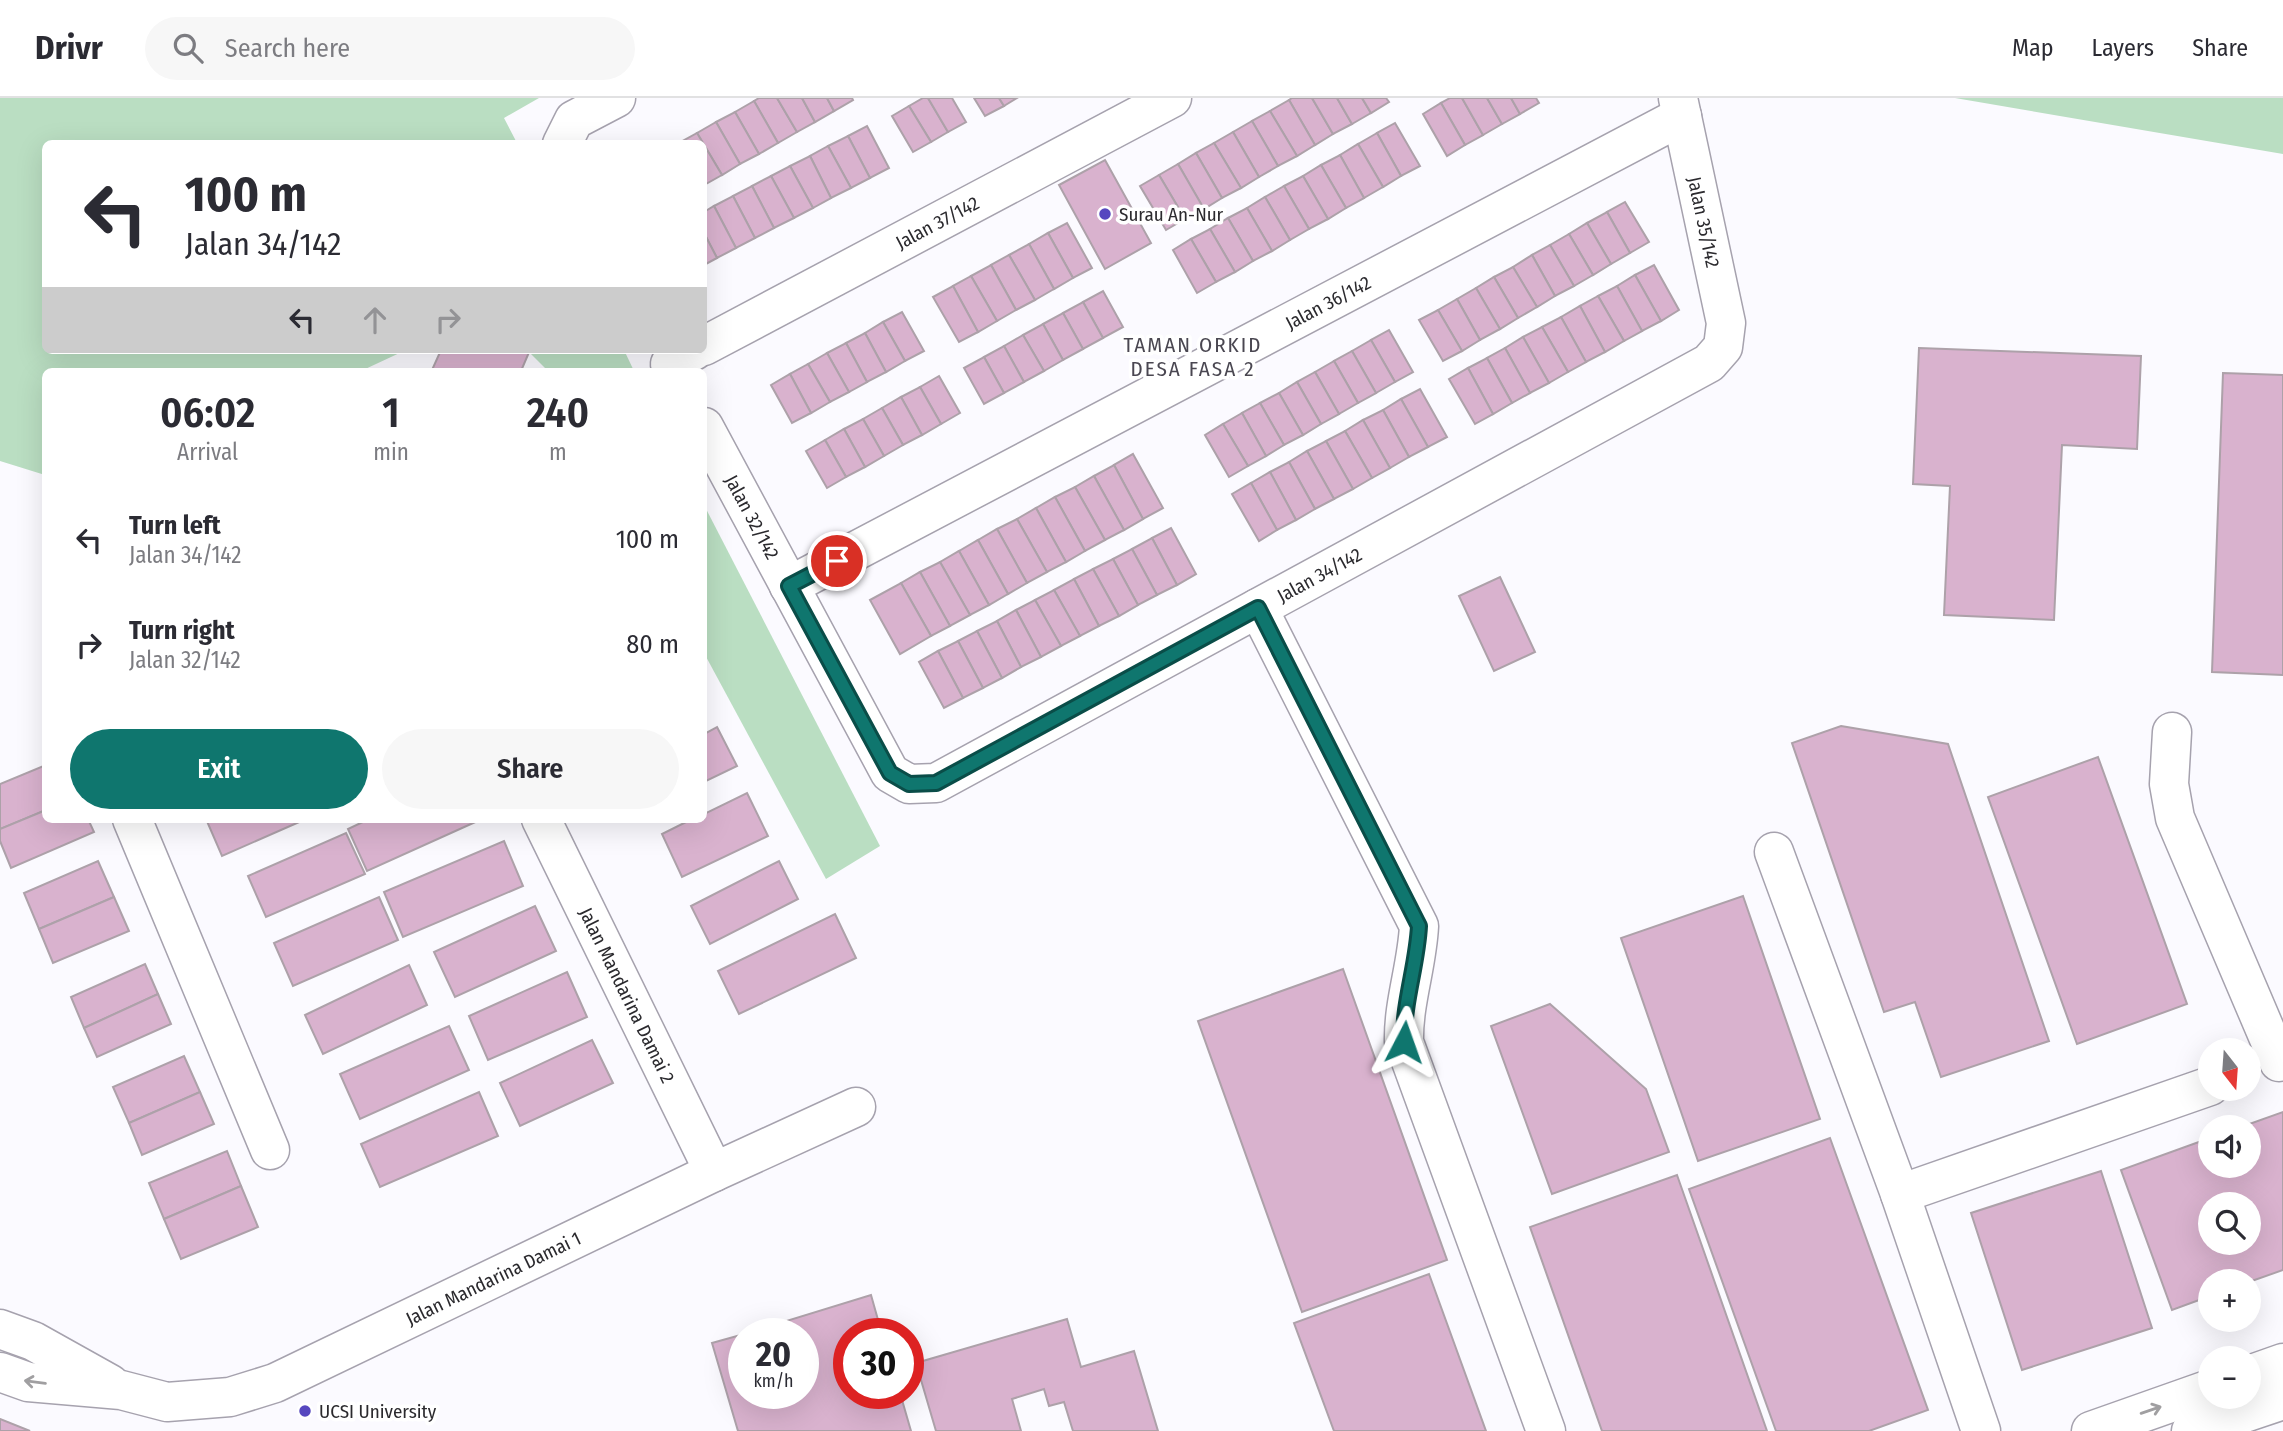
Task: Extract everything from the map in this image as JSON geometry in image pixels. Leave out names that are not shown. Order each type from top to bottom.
[{"type":"main road","points":[[564,140],[574,120],[616,98]]},
{"type":"main road","name":"Jalan 37/142","points":[[707,344],[1172,98]]},
{"type":"main road","name":"Jalan 35/142","points":[[1680,107],[1726,323],[1723,346]]},
{"type":"main road","name":"Jalan 36/142","points":[[789,586],[1680,107]]},
{"type":"main road","name":"Jalan 34/142","points":[[909,784],[936,783],[1709,363],[1723,346]]},
{"type":"main road","name":"Jalan 32/142","points":[[707,432],[890,773],[909,784]]},
{"type":"main road","points":[[1258,608],[1419,926],[1418,955],[1404,1020],[1404,1042],[1546,1431]]},
{"type":"main road","points":[[2172,732],[2169,784],[2175,818],[2270,1065]]},
{"type":"main road","points":[[134,823],[270,1150]]},
{"type":"main road","name":"Jalan Mandarina Damai 2","points":[[543,823],[714,1172]]},
{"type":"main road","points":[[1774,852],[1900,1194],[1981,1431]]},
{"type":"main road","points":[[1900,1194],[2198,1090]]},
{"type":"main road","name":"Jalan Mandarina Damai 1","points":[[0,1372],[27,1382],[121,1390],[167,1402],[230,1397],[275,1383],[714,1172],[856,1107]]},
{"type":"main road","name":"Jalan Mandarina Damai 1","points":[[0,1329],[33,1340],[121,1390]]},
{"type":"main road","points":[[2261,1371],[2283,1363]]},
{"type":"main road","points":[[2091,1431],[2198,1393]]},
{"type":"main road","points":[[2191,1431],[2283,1400]]},
{"type":"main road","points":[[2251,1431],[2283,1420]]},
{"type":"green space","points":[[0,98],[539,98],[504,118],[515,140],[42,140],[42,354],[397,354],[367,368],[42,368],[42,474],[0,461]]},
{"type":"green space","points":[[1955,98],[2283,98],[2283,154]]},
{"type":"green space","points":[[531,354],[626,354],[633,368],[545,368]]},
{"type":"green space","points":[[707,511],[880,846],[826,879],[707,659]]},
{"type":"building","points":[[759,98],[777,98],[797,132],[778,143],[754,101]]},
{"type":"building","points":[[777,98],[802,98],[815,122],[797,132]]},
{"type":"building","points":[[802,98],[827,98],[834,111],[815,122]]},
{"type":"building","points":[[827,98],[852,98],[853,100],[834,111]]},
{"type":"building","points":[[928,98],[948,132],[931,142],[909,106]]},
{"type":"building","points":[[928,98],[952,98],[966,122],[948,132]]},
{"type":"building","points":[[974,98],[999,98],[1004,106],[985,116]]},
{"type":"building","points":[[999,98],[1017,98],[1004,106]]},
{"type":"building","points":[[1312,98],[1333,134],[1315,145],[1289,100]]},
{"type":"building","points":[[1312,98],[1337,98],[1352,124],[1333,134]]},
{"type":"building","points":[[1337,98],[1362,98],[1371,113],[1352,124]]},
{"type":"building","points":[[1362,98],[1386,98],[1389,102],[1371,113]]},
{"type":"building","points":[[1450,98],[1462,98],[1483,135],[1465,145],[1441,103]]},
{"type":"building","points":[[1462,98],[1487,98],[1502,124],[1483,135]]},
{"type":"building","points":[[1487,98],[1511,98],[1520,114],[1502,124]]},
{"type":"building","points":[[1511,98],[1536,98],[1539,103],[1520,114]]},
{"type":"building","points":[[1289,100],[1315,145],[1297,156],[1270,111]]},
{"type":"building","points":[[754,101],[778,143],[759,154],[735,112]]},
{"type":"building","points":[[1441,103],[1465,145],[1447,156],[1423,114]]},
{"type":"building","points":[[909,106],[931,142],[913,152],[892,116]]},
{"type":"building","points":[[1270,111],[1297,156],[1278,166],[1252,121]]},
{"type":"building","points":[[735,112],[759,154],[740,164],[716,122]]},
{"type":"building","points":[[1252,121],[1278,166],[1259,177],[1233,132]]},
{"type":"building","points":[[716,122],[740,164],[722,175],[707,150],[707,140],[701,140],[697,133]]},
{"type":"building","points":[[1395,123],[1420,166],[1401,176],[1377,133]]},
{"type":"building","points":[[867,126],[889,168],[870,178],[848,136]]},
{"type":"building","points":[[1233,132],[1259,177],[1241,188],[1214,143]]},
{"type":"building","points":[[697,133],[701,140],[684,140]]},
{"type":"building","points":[[1377,133],[1401,176],[1383,187],[1358,144]]},
{"type":"building","points":[[848,136],[870,178],[851,188],[828,146]]},
{"type":"building","points":[[1214,143],[1241,188],[1222,198],[1196,153]]},
{"type":"building","points":[[1358,144],[1383,187],[1364,198],[1340,155]]},
{"type":"building","points":[[828,146],[851,188],[831,198],[810,156]]},
{"type":"building","points":[[707,150],[722,175],[707,183]]},
{"type":"building","points":[[1196,153],[1222,198],[1204,209],[1178,164]]},
{"type":"building","points":[[1340,155],[1364,198],[1346,208],[1321,165]]},
{"type":"building","points":[[810,156],[831,198],[813,208],[790,166]]},
{"type":"building","name":"Surau An-Nur","points":[[1105,160],[1151,243],[1105,269],[1059,185]]},
{"type":"building","points":[[1178,164],[1204,209],[1185,219],[1159,175]]},
{"type":"building","points":[[1321,165],[1346,208],[1328,219],[1303,176]]},
{"type":"building","points":[[790,166],[813,208],[794,218],[771,176]]},
{"type":"building","points":[[1159,175],[1185,219],[1166,230],[1140,186]]},
{"type":"building","points":[[771,176],[794,218],[774,228],[752,186]]},
{"type":"building","points":[[1303,176],[1328,219],[1309,229],[1284,186]]},
{"type":"building","points":[[752,186],[774,228],[755,238],[733,196]]},
{"type":"building","points":[[1284,186],[1309,229],[1290,240],[1265,197]]},
{"type":"building","points":[[733,196],[755,238],[736,248],[714,206]]},
{"type":"building","points":[[1265,197],[1290,240],[1272,251],[1247,208]]},
{"type":"building","points":[[1625,202],[1649,242],[1630,253],[1607,212]]},
{"type":"building","points":[[714,206],[736,248],[717,258],[707,239],[707,210]]},
{"type":"building","points":[[1247,208],[1272,251],[1253,261],[1228,218]]},
{"type":"building","points":[[1607,212],[1630,253],[1611,264],[1587,223]]},
{"type":"building","points":[[1228,218],[1253,261],[1235,272],[1210,229]]},
{"type":"building","points":[[1067,223],[1092,268],[1073,278],[1048,233]]},
{"type":"building","points":[[1587,223],[1611,264],[1593,275],[1569,234]]},
{"type":"building","points":[[1210,229],[1235,272],[1216,282],[1191,239]]},
{"type":"building","points":[[1048,233],[1073,278],[1054,289],[1029,244]]},
{"type":"building","points":[[1569,234],[1593,275],[1574,286],[1550,245]]},
{"type":"building","points":[[707,239],[717,258],[707,263]]},
{"type":"building","points":[[1191,239],[1216,282],[1197,293],[1173,250]]},
{"type":"building","points":[[1029,244],[1054,289],[1035,300],[1009,255]]},
{"type":"building","points":[[1550,245],[1574,286],[1555,296],[1532,255]]},
{"type":"building","points":[[1009,255],[1035,300],[1016,310],[991,265]]},
{"type":"building","points":[[1532,255],[1555,296],[1537,307],[1513,267]]},
{"type":"building","points":[[991,265],[1016,310],[997,321],[971,276]]},
{"type":"building","points":[[1654,265],[1679,310],[1661,321],[1635,275]]},
{"type":"building","points":[[1513,267],[1537,307],[1518,318],[1494,277]]},
{"type":"building","points":[[1635,275],[1661,321],[1642,331],[1617,286]]},
{"type":"building","points":[[971,276],[997,321],[978,332],[953,286]]},
{"type":"building","points":[[1494,277],[1518,318],[1500,329],[1476,288]]},
{"type":"building","points":[[953,286],[978,332],[959,342],[933,297]]},
{"type":"building","points":[[1617,286],[1642,331],[1624,341],[1598,296]]},
{"type":"building","points":[[1476,288],[1500,329],[1480,340],[1457,299]]},
{"type":"building","points":[[1103,291],[1123,327],[1103,338],[1083,302]]},
{"type":"building","points":[[1598,296],[1624,341],[1605,352],[1580,306]]},
{"type":"building","points":[[1457,299],[1480,340],[1462,351],[1438,310]]},
{"type":"building","points":[[1083,302],[1103,338],[1083,349],[1063,313]]},
{"type":"building","points":[[1580,306],[1605,352],[1586,362],[1561,317]]},
{"type":"building","points":[[1438,310],[1462,351],[1443,361],[1419,320]]},
{"type":"building","points":[[902,312],[924,351],[905,361],[883,322]]},
{"type":"building","points":[[1063,313],[1083,349],[1063,360],[1043,324]]},
{"type":"building","points":[[1561,317],[1586,362],[1568,372],[1542,327]]},
{"type":"building","points":[[883,322],[905,361],[886,372],[865,333]]},
{"type":"building","points":[[1043,324],[1063,360],[1044,371],[1023,335]]},
{"type":"building","points":[[1542,327],[1568,372],[1549,383],[1523,337]]},
{"type":"building","points":[[1389,330],[1413,372],[1395,382],[1371,340]]},
{"type":"building","points":[[865,333],[886,372],[867,382],[846,343]]},
{"type":"building","points":[[1023,335],[1044,371],[1024,382],[1004,346]]},
{"type":"building","points":[[1523,337],[1549,383],[1530,393],[1505,348]]},
{"type":"building","points":[[1371,340],[1395,382],[1376,393],[1352,351]]},
{"type":"building","points":[[846,343],[867,382],[849,392],[827,353]]},
{"type":"building","points":[[1004,346],[1024,382],[1004,393],[984,357]]},
{"type":"building","points":[[1505,348],[1530,393],[1512,403],[1487,358]]},
{"type":"building","points":[[1919,348],[2141,356],[2137,449],[2062,445],[2054,620],[1944,615],[1950,486],[1913,484]]},
{"type":"building","points":[[1352,351],[1376,393],[1358,403],[1334,361]]},
{"type":"building","points":[[827,353],[849,392],[830,402],[808,364]]},
{"type":"building","points":[[439,354],[528,354],[522,368],[433,368]]},
{"type":"building","points":[[984,357],[1004,393],[984,404],[964,368]]},
{"type":"building","points":[[1487,358],[1512,403],[1493,414],[1468,368]]},
{"type":"building","points":[[1334,361],[1358,403],[1339,414],[1315,372]]},
{"type":"building","points":[[808,364],[830,402],[811,413],[790,374]]},
{"type":"building","points":[[1468,368],[1493,414],[1475,424],[1449,379]]},
{"type":"building","points":[[1315,372],[1339,414],[1321,424],[1297,382]]},
{"type":"building","points":[[2223,373],[2283,375],[2283,675],[2212,672]]},
{"type":"building","points":[[790,374],[811,413],[792,423],[771,385]]},
{"type":"building","points":[[939,376],[960,413],[941,424],[920,387]]},
{"type":"building","points":[[1297,382],[1321,424],[1303,435],[1279,393]]},
{"type":"building","points":[[920,387],[941,424],[922,435],[901,397]]},
{"type":"building","points":[[1420,389],[1447,437],[1428,447],[1401,399]]},
{"type":"building","points":[[1279,393],[1303,435],[1284,445],[1260,403]]},
{"type":"building","points":[[901,397],[922,435],[903,445],[882,408]]},
{"type":"building","points":[[1401,399],[1428,447],[1409,457],[1383,410]]},
{"type":"building","points":[[1260,403],[1284,445],[1266,456],[1242,413]]},
{"type":"building","points":[[882,408],[903,445],[884,456],[863,419]]},
{"type":"building","points":[[1383,410],[1409,457],[1390,468],[1363,420]]},
{"type":"building","points":[[1242,413],[1266,456],[1248,466],[1223,424]]},
{"type":"building","points":[[863,419],[884,456],[865,467],[844,429]]},
{"type":"building","points":[[1363,420],[1390,468],[1372,478],[1345,431]]},
{"type":"building","points":[[1223,424],[1248,466],[1229,477],[1205,435]]},
{"type":"building","points":[[844,429],[865,467],[846,477],[825,440]]},
{"type":"building","points":[[1345,431],[1372,478],[1353,489],[1326,441]]},
{"type":"building","points":[[825,440],[846,477],[827,488],[806,451]]},
{"type":"building","points":[[1326,441],[1353,489],[1334,499],[1307,451]]},
{"type":"building","points":[[1307,451],[1334,499],[1315,509],[1289,462]]},
{"type":"building","points":[[1133,454],[1163,508],[1143,519],[1114,465]]},
{"type":"building","points":[[1289,462],[1315,509],[1296,520],[1270,472]]},
{"type":"building","points":[[1114,465],[1143,519],[1124,530],[1094,476]]},
{"type":"building","points":[[1270,472],[1296,520],[1277,530],[1251,483]]},
{"type":"building","points":[[1094,476],[1124,530],[1105,540],[1075,487]]},
{"type":"building","points":[[1251,483],[1277,530],[1259,541],[1232,494]]},
{"type":"building","points":[[1075,487],[1105,540],[1085,551],[1055,497]]},
{"type":"building","points":[[1055,497],[1085,551],[1066,562],[1036,508]]},
{"type":"building","points":[[1036,508],[1066,562],[1047,572],[1017,519]]},
{"type":"building","points":[[1017,519],[1047,572],[1027,583],[997,529]]},
{"type":"building","points":[[1171,528],[1196,574],[1177,585],[1152,538]]},
{"type":"building","points":[[997,529],[1027,583],[1008,594],[978,540]]},
{"type":"building","points":[[1152,538],[1177,585],[1157,595],[1132,549]]},
{"type":"building","points":[[978,540],[1008,594],[989,605],[959,551]]},
{"type":"building","points":[[1132,549],[1157,595],[1138,605],[1113,559]]},
{"type":"building","points":[[959,551],[989,605],[970,615],[940,562]]},
{"type":"building","points":[[1113,559],[1138,605],[1119,616],[1093,569]]},
{"type":"building","points":[[940,562],[970,615],[950,626],[920,572]]},
{"type":"building","points":[[1093,569],[1119,616],[1099,626],[1074,579]]},
{"type":"building","points":[[920,572],[950,626],[931,636],[901,583]]},
{"type":"building","points":[[1500,577],[1535,652],[1494,671],[1459,596]]},
{"type":"building","points":[[1074,579],[1099,626],[1080,636],[1054,590]]},
{"type":"building","points":[[901,583],[931,636],[900,654],[870,600]]},
{"type":"building","points":[[1054,590],[1080,636],[1061,646],[1035,600]]},
{"type":"building","points":[[1035,600],[1061,646],[1041,657],[1016,610]]},
{"type":"building","points":[[1016,610],[1041,657],[1021,667],[997,621]]},
{"type":"building","points":[[997,621],[1021,667],[1002,678],[977,631]]},
{"type":"building","points":[[977,631],[1002,678],[983,688],[958,641]]},
{"type":"building","points":[[958,641],[983,688],[963,698],[938,651]]},
{"type":"building","points":[[938,651],[963,698],[944,708],[919,662]]},
{"type":"building","points":[[1841,726],[1948,744],[2049,1041],[1941,1077],[1915,1002],[1884,1012],[1792,743]]},
{"type":"building","points":[[717,727],[737,766],[707,781],[707,732]]},
{"type":"building","points":[[2098,757],[2187,1004],[2077,1044],[1988,797]]},
{"type":"building","points":[[42,767],[42,812],[0,829],[0,784]]},
{"type":"building","points":[[747,793],[768,836],[682,877],[662,834],[684,823],[707,823],[707,813]]},
{"type":"building","points":[[42,812],[42,823],[90,823],[94,832],[11,868],[0,841],[0,829]]},
{"type":"building","points":[[208,823],[297,823],[222,856]]},
{"type":"building","points":[[361,823],[473,823],[367,871],[348,829]]},
{"type":"building","points":[[346,833],[365,874],[266,917],[248,876]]},
{"type":"building","points":[[504,841],[523,886],[403,937],[384,892]]},
{"type":"building","points":[[98,861],[114,897],[39,929],[24,893]]},
{"type":"building","points":[[779,861],[798,899],[710,944],[691,906]]},
{"type":"building","points":[[1743,896],[1820,1119],[1698,1161],[1621,938]]},
{"type":"building","points":[[114,897],[129,931],[53,963],[39,929]]},
{"type":"building","points":[[379,897],[398,940],[293,986],[274,943]]},
{"type":"building","points":[[535,906],[556,951],[455,997],[434,952]]},
{"type":"building","points":[[835,914],[856,958],[739,1014],[718,971]]},
{"type":"building","points":[[145,964],[158,994],[84,1028],[71,997]]},
{"type":"building","points":[[409,965],[427,1005],[323,1054],[305,1015]]},
{"type":"building","points":[[1343,969],[1447,1260],[1302,1312],[1198,1021]]},
{"type":"building","points":[[567,972],[587,1017],[488,1060],[469,1016]]},
{"type":"building","points":[[158,994],[171,1024],[97,1057],[84,1028]]},
{"type":"building","points":[[1550,1004],[1646,1089],[1669,1152],[1552,1194],[1491,1026]]},
{"type":"building","points":[[449,1026],[469,1070],[360,1119],[340,1074]]},
{"type":"building","points":[[592,1040],[613,1083],[520,1126],[500,1083]]},
{"type":"building","points":[[184,1056],[200,1092],[129,1123],[113,1087]]},
{"type":"building","points":[[200,1092],[214,1124],[142,1155],[129,1123]]},
{"type":"building","points":[[479,1092],[498,1136],[380,1187],[361,1144]]},
{"type":"building","points":[[2283,1112],[2283,1270],[2261,1278],[2261,1269],[2198,1269],[2198,1300],[2172,1310],[2121,1170],[2198,1142],[2198,1178],[2261,1178],[2261,1120]]},
{"type":"building","points":[[1830,1138],[1928,1410],[1869,1431],[1776,1431],[1689,1189]]},
{"type":"building","points":[[227,1151],[241,1186],[164,1219],[149,1183]]},
{"type":"building","points":[[2101,1171],[2152,1328],[2022,1370],[1971,1213]]},
{"type":"building","points":[[1677,1175],[1767,1431],[1602,1431],[1530,1227]]},
{"type":"building","points":[[241,1186],[258,1227],[181,1259],[164,1219]]},
{"type":"building","points":[[1429,1274],[1486,1431],[1334,1431],[1294,1323]]},
{"type":"building","points":[[871,1295],[877,1318],[833,1318],[833,1409],[905,1409],[911,1431],[738,1431],[732,1409],[819,1409],[819,1318],[796,1318]]},
{"type":"building","points":[[1067,1319],[1081,1367],[1134,1351],[1158,1431],[1073,1431],[1064,1402],[1049,1406],[1044,1389],[1012,1399],[1021,1431],[936,1431],[924,1390],[924,1361]]},
{"type":"building","points":[[728,1338],[728,1397],[712,1343]]},
{"type":"building","points":[[0,1419],[30,1431],[0,1431]]},
{"type":"place","name":"Surau An-Nur","points":[[1105,214]]},
{"type":"place","name":"UCSI University","points":[[305,1411]]},
{"type":"district","name":"TAMAN ORKID DESA FASA 2","points":[[1193,357]]},
{"type":"route","points":[[837,561],[789,586],[890,773],[909,784],[936,783],[1258,608],[1419,926],[1418,955],[1404,1020],[1404,1042]]}]
